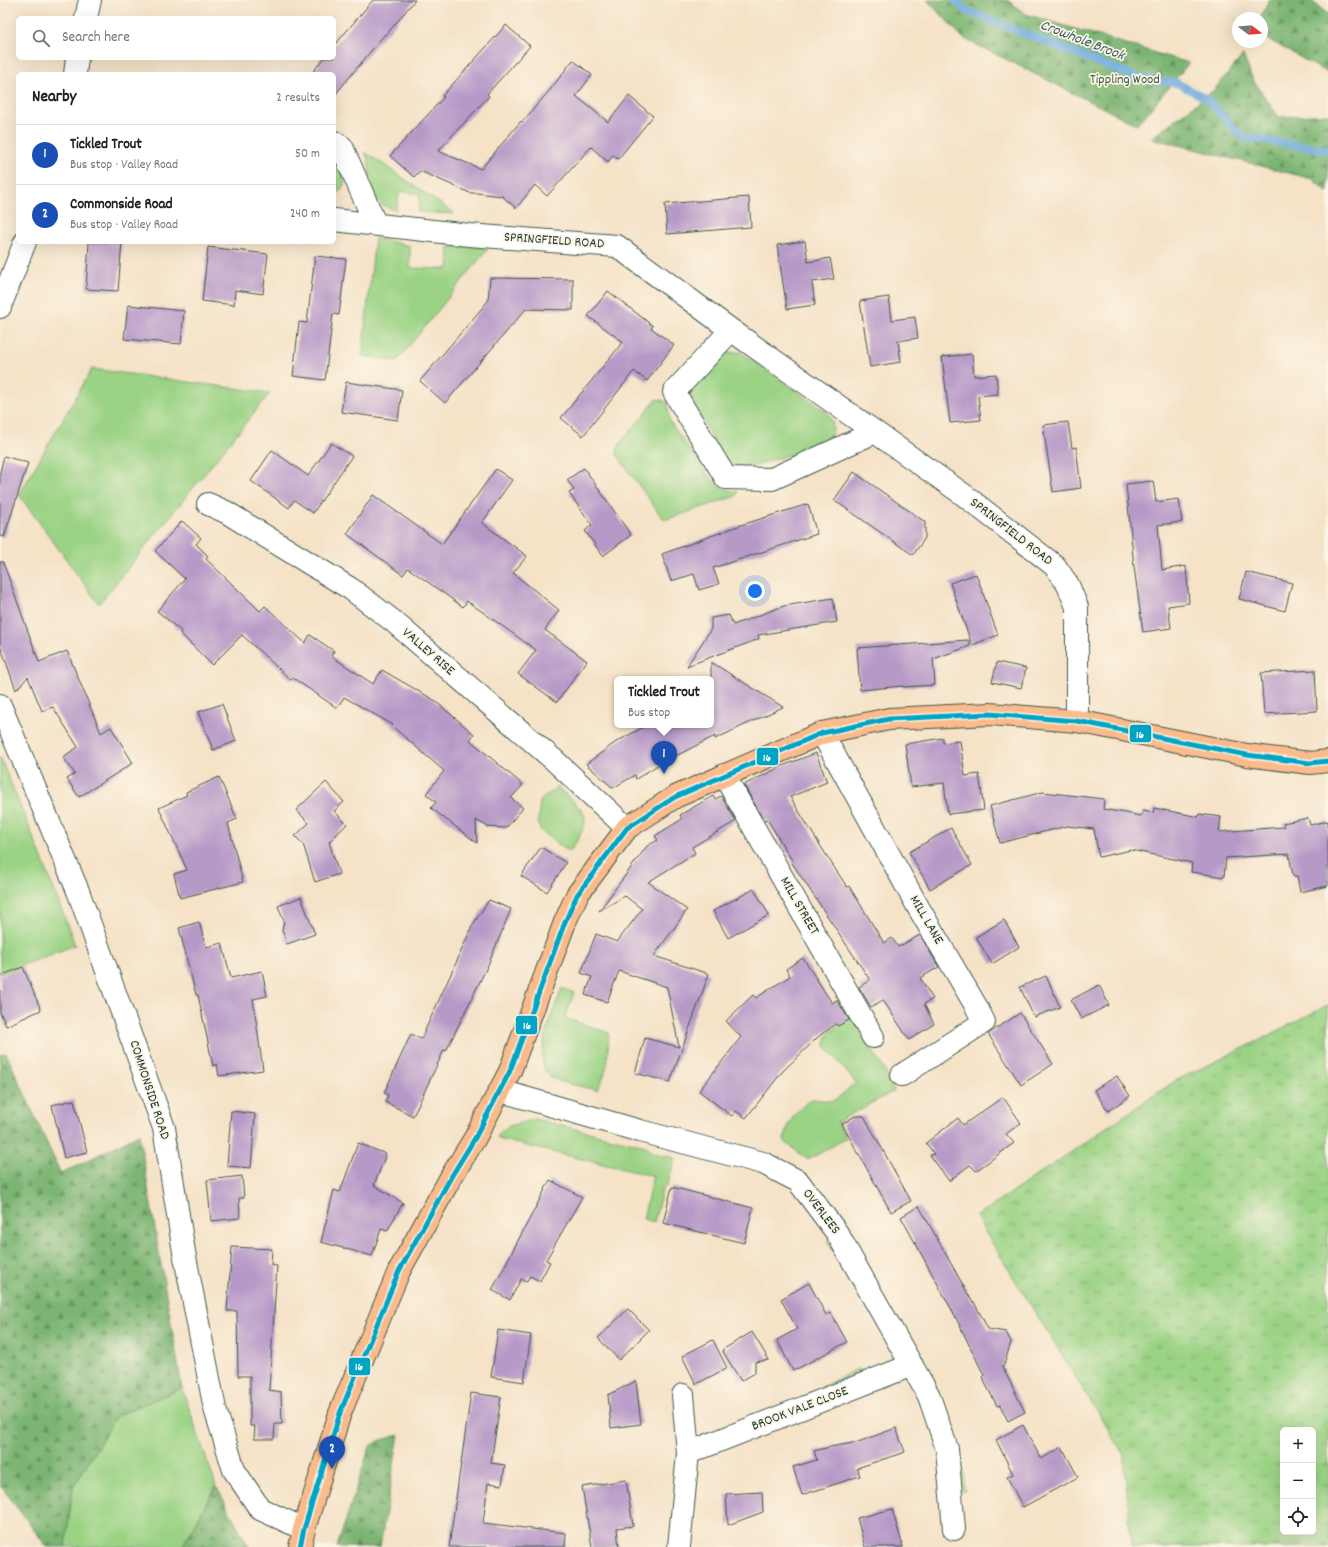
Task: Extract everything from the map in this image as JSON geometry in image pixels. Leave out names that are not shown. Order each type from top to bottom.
[{"type":"main road","points":[[302,1538],[340,1413],[399,1271],[501,1091],[510,1071],[565,922],[577,895],[627,828],[675,797],[724,774],[822,733],[889,719],[990,714],[1077,721],[1247,755],[1310,763],[1328,761]]},
{"type":"street","points":[[86,16],[90,0]]},
{"type":"street","points":[[74,72],[77,60]]},
{"type":"street","points":[[336,143],[342,147],[375,224]]},
{"type":"street","name":"SPRINGFIELD ROAD","points":[[336,220],[469,235],[616,246],[731,330],[964,495],[1055,566],[1068,585],[1077,607],[1077,721]]},
{"type":"street","points":[[0,307],[24,244]]},
{"type":"street","points":[[731,330],[674,392],[726,478],[772,479],[875,432]]},
{"type":"street","name":"VALLEY RISE","points":[[208,504],[232,516],[351,589],[393,621],[554,760],[627,828]]},
{"type":"street","name":"COMMONSIDE ROAD","points":[[0,705],[78,891],[164,1128],[184,1252],[215,1409],[234,1470],[260,1509],[302,1538]]},
{"type":"street","name":"MILL LANE","points":[[822,733],[918,907],[984,1022],[902,1075]]},
{"type":"street","name":"MILL STREET","points":[[724,774],[873,1037]]},
{"type":"street","name":"OVERLEES","points":[[501,1091],[640,1131],[763,1163],[798,1181],[837,1233],[929,1396],[947,1449],[954,1529]]},
{"type":"street","name":"BROOK VALE CLOSE","points":[[688,1453],[912,1365]]},
{"type":"street","points":[[680,1547],[688,1453],[683,1395]]},
{"type":"green space","name":"Tippling Wood","points":[[927,0],[1007,0],[1026,14],[1189,63],[1137,125],[963,38]]},
{"type":"green space","points":[[1269,0],[1310,0],[1328,14],[1328,73],[1268,39],[1268,12],[1263,12]]},
{"type":"green space","points":[[1243,55],[1253,80],[1279,117],[1328,114],[1328,192],[1312,179],[1151,138],[1214,90]]},
{"type":"green space","points":[[365,152],[454,213],[418,212],[420,194],[400,191],[396,210],[382,205],[377,200],[370,185],[369,163]]},
{"type":"green space","points":[[336,162],[344,176],[344,184],[336,194]]},
{"type":"green space","points":[[375,238],[410,246],[410,268],[448,269],[449,247],[481,247],[486,248],[487,250],[397,361],[362,356]]},
{"type":"green space","points":[[740,352],[827,412],[833,424],[833,428],[831,436],[826,443],[745,469],[732,466],[726,462],[689,398],[693,386],[721,356],[725,353]]},
{"type":"green space","points":[[92,369],[270,393],[99,604],[19,495]]},
{"type":"green space","points":[[657,399],[667,402],[670,422],[707,474],[715,483],[725,489],[738,492],[736,496],[668,519],[664,519],[661,516],[617,455],[619,445]]},
{"type":"green space","points":[[0,757],[41,856],[75,945],[0,974]]},
{"type":"green space","points":[[557,787],[577,805],[584,813],[585,817],[585,823],[580,836],[569,852],[540,830],[538,821],[540,801]]},
{"type":"green space","points":[[562,988],[574,993],[565,1018],[609,1033],[606,1068],[597,1090],[558,1081],[549,1076],[544,1069],[542,1059],[543,1047],[550,1020]]},
{"type":"green space","points":[[1328,1005],[1328,1547],[1131,1547],[1124,1455],[976,1217],[1175,1081]]},
{"type":"green space","points":[[852,1018],[884,1069],[894,1091],[837,1122],[846,1138],[808,1160],[784,1141],[786,1134],[790,1122],[801,1107],[812,1099],[834,1101],[856,1083],[825,1046],[830,1032]]},
{"type":"green space","points":[[6,1053],[61,1174],[139,1134],[182,1388],[116,1416],[73,1488],[65,1547],[47,1547],[0,1485],[0,1055]]},
{"type":"green space","points":[[534,1119],[646,1146],[651,1152],[675,1158],[667,1187],[663,1186],[654,1222],[643,1219],[653,1176],[498,1139],[498,1135],[506,1127]]},
{"type":"green space","points":[[828,1240],[858,1287],[854,1289]]},
{"type":"green space","points":[[859,1368],[860,1371],[803,1402],[801,1398]]},
{"type":"green space","points":[[182,1388],[216,1486],[182,1547],[65,1547],[73,1488],[116,1416]]},
{"type":"green space","points":[[954,1428],[961,1459],[965,1491],[961,1492],[951,1430]]},
{"type":"green space","points":[[399,1435],[380,1547],[337,1547],[370,1446],[381,1440]]},
{"type":"green space","points":[[216,1486],[249,1547],[182,1547]]},
{"type":"building","points":[[373,0],[415,0],[336,94],[336,72],[313,72],[322,60],[336,60],[336,44]]},
{"type":"building","points":[[506,25],[530,46],[487,94],[489,96],[438,151],[481,169],[521,121],[522,122],[550,90],[573,60],[592,75],[576,96],[608,122],[629,96],[653,116],[618,159],[613,155],[608,162],[591,147],[547,196],[535,185],[516,208],[502,196],[470,193],[420,171],[414,177],[390,156],[444,97],[442,96]]},
{"type":"building","points":[[749,197],[751,227],[667,234],[665,204]]},
{"type":"building","points":[[805,241],[808,262],[830,258],[834,279],[812,282],[815,305],[787,309],[777,245]]},
{"type":"building","points":[[89,244],[122,244],[118,291],[86,289]]},
{"type":"building","points":[[208,247],[268,254],[263,294],[235,290],[234,305],[202,301]]},
{"type":"building","points":[[315,256],[346,259],[339,315],[333,314],[325,380],[293,376],[299,322],[307,323]]},
{"type":"building","points":[[490,278],[573,279],[573,310],[526,309],[445,403],[420,381],[488,301]]},
{"type":"building","points":[[608,291],[653,326],[651,328],[674,345],[647,381],[634,371],[583,436],[561,418],[623,342],[588,316]]},
{"type":"building","points":[[889,297],[892,320],[915,317],[918,338],[898,341],[901,362],[870,367],[860,301]]},
{"type":"building","points":[[128,305],[184,311],[181,344],[124,339]]},
{"type":"building","points":[[972,354],[974,376],[996,374],[998,394],[978,396],[981,420],[950,423],[942,357]]},
{"type":"building","points":[[346,382],[402,390],[398,420],[341,412]]},
{"type":"building","points":[[1068,422],[1072,448],[1076,447],[1081,488],[1053,492],[1043,425]]},
{"type":"building","points":[[331,443],[352,456],[313,513],[294,500],[289,508],[251,481],[272,450],[308,476]]},
{"type":"building","points":[[4,456],[28,463],[4,537],[0,536],[0,472]]},
{"type":"building","points":[[584,468],[631,535],[603,556],[585,531],[592,525],[569,493],[574,490],[567,480]]},
{"type":"building","points":[[496,469],[512,480],[482,523],[527,556],[513,573],[559,610],[545,630],[587,661],[557,702],[518,674],[536,650],[467,601],[463,607],[408,568],[403,575],[347,534],[373,495],[442,544]]},
{"type":"building","points":[[854,472],[925,522],[925,538],[913,555],[834,500]]},
{"type":"building","points":[[1153,481],[1156,502],[1179,499],[1182,522],[1158,525],[1162,570],[1186,566],[1189,603],[1168,606],[1171,628],[1143,632],[1134,567],[1126,484]]},
{"type":"building","points":[[808,504],[817,534],[713,568],[719,584],[699,590],[694,574],[671,581],[662,554],[741,525]]},
{"type":"building","points":[[182,521],[201,538],[196,544],[208,556],[206,559],[260,611],[265,606],[305,643],[310,635],[334,651],[331,656],[373,684],[382,670],[434,700],[474,734],[470,740],[523,785],[511,798],[523,808],[506,828],[488,827],[476,820],[477,843],[431,808],[436,802],[426,794],[444,771],[392,726],[393,725],[344,697],[337,708],[293,678],[291,680],[242,635],[212,665],[180,633],[181,631],[157,611],[185,579],[155,551]]},
{"type":"building","points":[[0,562],[3,562],[39,662],[67,651],[101,733],[111,727],[133,763],[79,797],[67,779],[75,774],[63,757],[78,747],[53,707],[42,711],[28,677],[16,690],[0,645]]},
{"type":"building","points":[[1246,572],[1292,583],[1285,611],[1239,599]]},
{"type":"building","points":[[976,574],[998,635],[972,645],[950,583]]},
{"type":"building","points":[[833,598],[837,622],[758,635],[759,639],[687,666],[711,629],[711,618],[729,615],[733,625],[784,606]]},
{"type":"building","points":[[968,640],[970,646],[933,659],[935,685],[860,690],[857,648]]},
{"type":"building","points":[[711,662],[783,707],[715,739],[715,736],[656,766],[636,779],[635,775],[613,788],[586,764],[616,742],[642,728],[714,728],[714,676],[711,676]]},
{"type":"building","points":[[997,662],[1026,668],[1021,688],[992,682]]},
{"type":"building","points":[[1315,670],[1317,711],[1264,714],[1261,673]]},
{"type":"building","points":[[222,704],[236,741],[213,750],[198,712]]},
{"type":"building","points":[[943,738],[943,743],[960,741],[965,776],[979,774],[984,810],[948,814],[944,783],[911,787],[905,744]]},
{"type":"building","points":[[816,753],[827,782],[790,797],[847,887],[849,886],[884,943],[892,938],[898,947],[920,935],[939,967],[920,978],[933,999],[924,1004],[934,1024],[909,1040],[883,1000],[871,1007],[859,987],[870,980],[792,863],[793,862],[767,819],[764,821],[744,785],[782,766]]},
{"type":"building","points":[[219,777],[237,819],[228,823],[243,882],[180,898],[174,874],[187,870],[159,808],[187,795],[186,792]]},
{"type":"building","points":[[326,782],[344,802],[334,811],[347,824],[329,842],[339,874],[315,882],[303,844],[295,836],[309,823],[296,810]]},
{"type":"building","points":[[1043,792],[1104,799],[1103,809],[1141,816],[1143,811],[1153,813],[1154,808],[1199,817],[1199,814],[1221,817],[1219,832],[1284,827],[1283,823],[1308,818],[1310,825],[1328,821],[1328,886],[1300,892],[1297,876],[1293,876],[1289,854],[1226,858],[1224,877],[1191,872],[1192,863],[1131,850],[1099,857],[1094,829],[1067,826],[1000,843],[990,806]]},
{"type":"building","points":[[713,796],[715,799],[721,796],[736,821],[692,847],[695,853],[648,882],[687,910],[654,956],[709,974],[670,1082],[635,1073],[645,1038],[679,1047],[667,987],[619,971],[607,1002],[585,995],[592,977],[581,973],[596,934],[617,942],[642,909],[625,896],[599,911],[647,846],[658,840],[655,836],[682,819],[680,815]]},
{"type":"building","points":[[951,828],[972,865],[930,889],[909,852]]},
{"type":"building","points":[[541,847],[566,863],[547,892],[521,876]]},
{"type":"building","points":[[754,889],[769,915],[728,938],[713,911]]},
{"type":"building","points":[[301,897],[315,934],[287,944],[282,930],[284,921],[278,906]]},
{"type":"building","points":[[489,900],[511,909],[488,965],[446,1051],[444,1050],[413,1116],[385,1102],[388,1095],[384,1093],[411,1034],[421,1039],[472,926]]},
{"type":"building","points":[[1004,920],[1019,947],[992,964],[976,937]]},
{"type":"building","points":[[199,922],[206,947],[222,943],[231,978],[262,971],[267,996],[253,999],[263,1070],[219,1076],[217,1064],[213,1066],[198,995],[196,995],[179,928]]},
{"type":"building","points":[[803,958],[832,1003],[837,1000],[849,1020],[838,1026],[836,1024],[819,1036],[782,1072],[746,1118],[736,1111],[732,1116],[699,1091],[741,1037],[726,1021],[753,995],[756,998],[790,976],[786,969]]},
{"type":"building","points":[[23,967],[41,1010],[6,1026],[0,1012],[0,976]]},
{"type":"building","points":[[1046,976],[1060,1007],[1034,1017],[1020,987]]},
{"type":"building","points":[[1099,985],[1109,1005],[1081,1019],[1071,1000]]},
{"type":"building","points":[[1020,1013],[1053,1064],[1021,1085],[988,1034]]},
{"type":"building","points":[[1117,1076],[1130,1096],[1108,1111],[1094,1090]]},
{"type":"building","points":[[1003,1097],[1021,1123],[1006,1134],[1014,1143],[976,1171],[970,1165],[949,1181],[930,1155],[934,1154],[926,1143],[958,1118],[963,1125]]},
{"type":"building","points":[[74,1100],[87,1152],[64,1158],[52,1105]]},
{"type":"building","points":[[231,1111],[255,1114],[251,1168],[227,1166]]},
{"type":"building","points":[[855,1116],[864,1116],[911,1201],[891,1212],[842,1124]]},
{"type":"building","points":[[358,1143],[386,1154],[374,1185],[403,1203],[387,1231],[381,1229],[372,1256],[321,1242],[334,1190],[340,1192]]},
{"type":"building","points":[[242,1176],[244,1198],[239,1198],[240,1218],[211,1221],[207,1180]]},
{"type":"building","points":[[550,1180],[582,1197],[546,1260],[550,1262],[540,1281],[530,1276],[526,1282],[521,1279],[510,1300],[492,1290]]},
{"type":"building","points":[[672,1187],[753,1208],[744,1243],[663,1223]]},
{"type":"building","points":[[919,1206],[988,1329],[1006,1332],[1011,1342],[1004,1365],[1002,1366],[1025,1412],[1008,1421],[1000,1405],[997,1406],[982,1377],[984,1375],[954,1314],[901,1217]]},
{"type":"building","points":[[232,1247],[272,1249],[271,1265],[277,1266],[269,1390],[281,1392],[282,1424],[275,1424],[274,1439],[254,1439],[255,1426],[250,1426],[250,1376],[238,1376],[237,1311],[227,1311]]},
{"type":"building","points":[[809,1283],[826,1315],[831,1313],[847,1342],[793,1371],[777,1340],[797,1329],[781,1299]]},
{"type":"building","points":[[628,1309],[649,1330],[619,1360],[598,1338]]},
{"type":"building","points":[[498,1330],[531,1335],[524,1382],[491,1377]]},
{"type":"building","points":[[752,1332],[769,1360],[755,1362],[755,1373],[741,1381],[722,1350]]},
{"type":"building","points":[[713,1340],[727,1368],[696,1384],[682,1356]]},
{"type":"building","points":[[636,1381],[641,1424],[611,1428],[608,1395]]},
{"type":"building","points":[[471,1393],[501,1397],[491,1463],[505,1465],[502,1485],[488,1483],[483,1523],[566,1533],[565,1547],[449,1547]]},
{"type":"building","points":[[1023,1425],[1041,1459],[1062,1447],[1078,1477],[1023,1507],[1007,1477],[1013,1474],[996,1440]]},
{"type":"building","points":[[896,1428],[905,1452],[857,1468],[860,1476],[802,1495],[793,1467],[817,1460],[814,1451],[858,1442]]},
{"type":"building","points":[[626,1480],[633,1526],[617,1528],[619,1547],[592,1547],[582,1487]]},
{"type":"building","points":[[762,1492],[763,1512],[728,1525],[726,1494]]},
{"type":"building","points":[[892,1509],[903,1547],[865,1547],[857,1518]]},
{"type":"waterway","name":"Crowhole Brook","points":[[955,0],[967,11],[1141,79],[1177,83],[1207,99],[1242,137],[1328,150]]},
{"type":"transit line","name":"16","points":[[300,1547],[304,1529],[340,1413],[399,1271],[451,1177],[475,1138],[510,1071],[565,922],[577,895],[627,828],[675,797],[822,733],[889,719],[990,714],[1077,721],[1247,755],[1310,763],[1328,761]]},
{"type":"place","name":"Tickled Trout","points":[[664,774]]},
{"type":"place","name":"Commonside Road","points":[[332,1469]]}]
